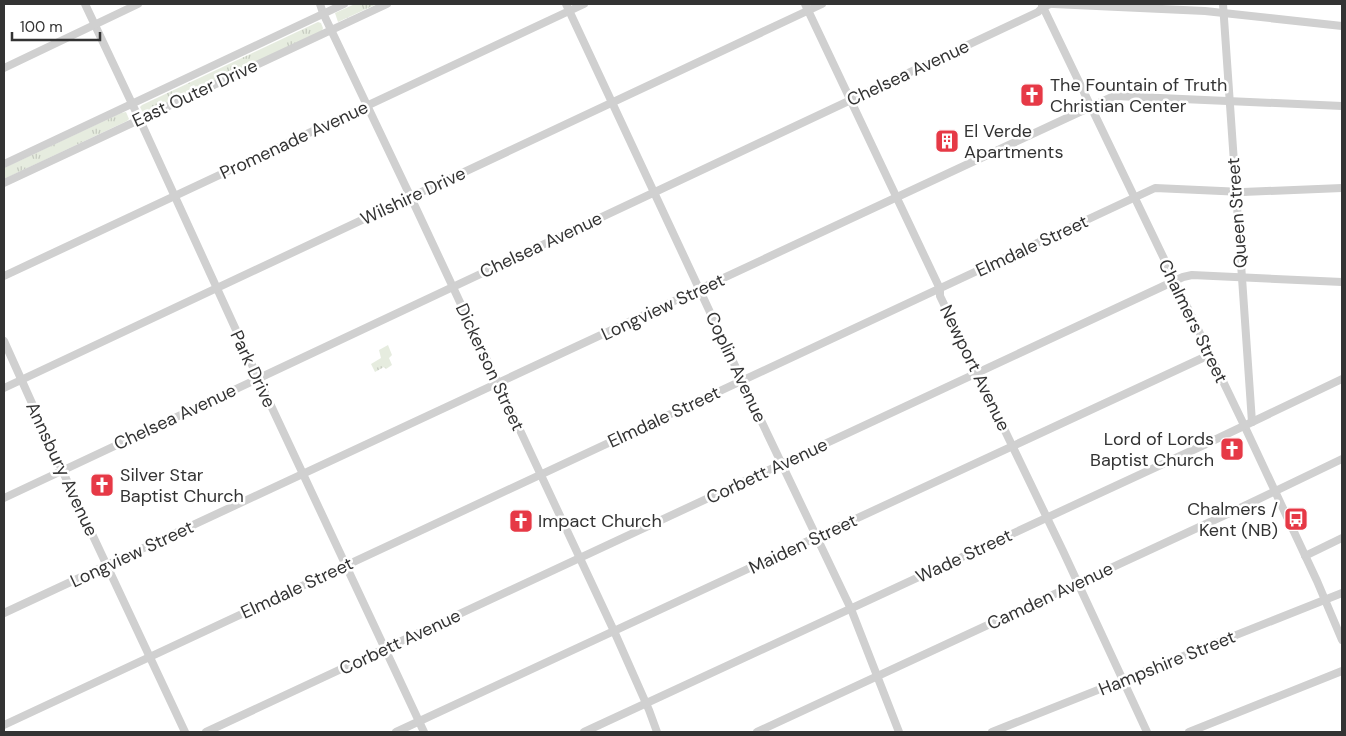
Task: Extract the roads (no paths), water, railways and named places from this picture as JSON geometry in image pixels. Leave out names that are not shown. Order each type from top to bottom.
[{"type":"street","name":"Park Drive","points":[[85,4],[424,732]]},
{"type":"street","points":[[4,68],[138,4]]},
{"type":"street","name":"Dickerson Street","points":[[320,4],[614,631],[657,732]]},
{"type":"street","name":"East Outer Drive","points":[[4,164],[344,4]]},
{"type":"street","name":"East Outer Drive","points":[[4,183],[386,4]]},
{"type":"street","name":"Promenade Avenue","points":[[4,276],[368,105],[568,7],[584,4]]},
{"type":"street","name":"Wilshire Drive","points":[[4,388],[612,102],[806,7],[822,4]]},
{"type":"street","name":"Queen Street","points":[[1223,4],[1242,277],[1248,424]]},
{"type":"street","points":[[1047,5],[1223,13],[1342,26]]},
{"type":"street","name":"Chelsea Avenue","points":[[4,498],[1038,12],[1047,5]]},
{"type":"street","name":"Chalmers Street","points":[[1047,5],[1091,108],[1209,355],[1248,424],[1274,492],[1342,640]]},
{"type":"street","name":"Coplin Avenue","points":[[568,7],[850,609],[899,732]]},
{"type":"street","name":"Newport Avenue","points":[[806,7],[940,289],[940,296],[1013,446],[1147,732]]},
{"type":"street","name":"Longview Street","points":[[4,614],[1115,96],[1342,106]]},
{"type":"street","name":"Elmdale Street","points":[[4,725],[1156,188],[1236,192],[1342,188]]},
{"type":"street","name":"Corbett Avenue","points":[[206,732],[1183,277],[1192,275],[1342,282]]},
{"type":"street","name":"Annsbury Avenue","points":[[4,341],[62,470],[185,732]]},
{"type":"street","name":"Maiden Street","points":[[396,732],[1209,355]]},
{"type":"street","name":"Wade Street","points":[[584,732],[1342,379]]},
{"type":"street","name":"Camden Avenue","points":[[757,732],[1342,459]]},
{"type":"street","points":[[1305,556],[1342,538]]},
{"type":"street","name":"Hampshire Street","points":[[992,732],[1342,593]]},
{"type":"street","points":[[1189,732],[1342,671]]},
{"type":"place","name":"The Fountain of Truth Christian Center","points":[[1032,95]]},
{"type":"place","name":"El Verde Apartments","points":[[947,141]]},
{"type":"place","name":"Lord of Lords Baptist Church","points":[[1232,449]]},
{"type":"place","name":"Silver Star Baptist Church","points":[[102,485]]},
{"type":"place","name":"Chalmers / Kent (NB)","points":[[1296,519]]},
{"type":"place","name":"Impact Church","points":[[521,521]]}]
